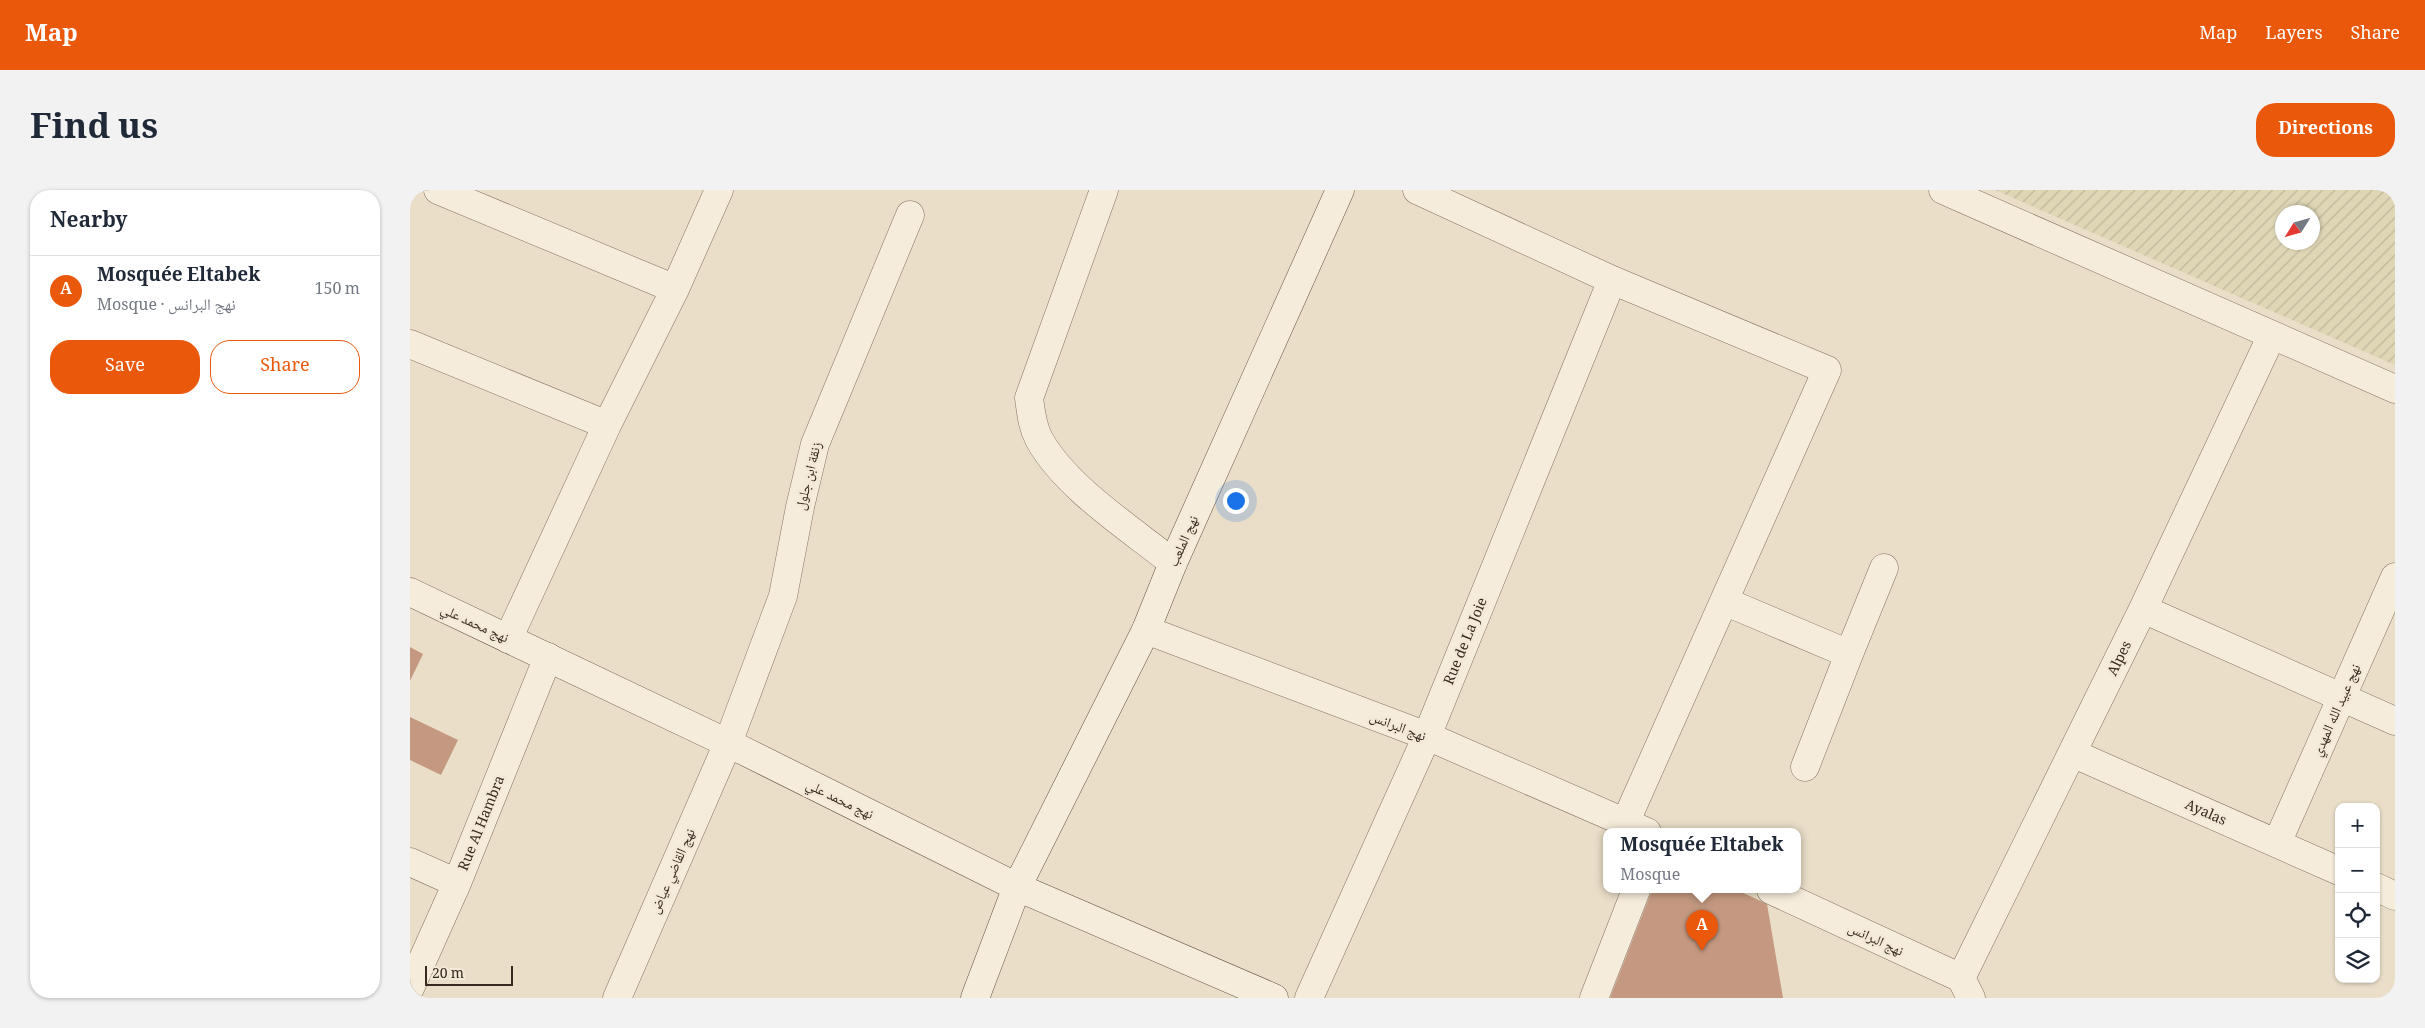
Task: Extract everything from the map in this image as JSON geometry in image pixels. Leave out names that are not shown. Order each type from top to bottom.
[{"type":"street","points":[[438,190],[675,289]]},
{"type":"street","points":[[508,639],[607,425],[675,289],[719,190]]},
{"type":"street","points":[[1104,190],[1030,398],[1032,419],[1043,444],[1056,463],[1079,487],[1173,563]]},
{"type":"street","name":"نهج الملعب","points":[[975,998],[1017,887],[1146,630],[1173,563],[1340,190]]},
{"type":"street","points":[[1417,190],[1612,280],[1827,370],[1724,601],[1636,828]]},
{"type":"street","points":[[1943,190],[2395,389]]},
{"type":"street","name":"زنقة ابن جلول","points":[[728,743],[784,596],[800,508],[815,444],[910,215]]},
{"type":"street","name":"Rue de La Joie","points":[[1308,998],[1427,736],[1612,280]]},
{"type":"street","name":"Alpes","points":[[1966,988],[2072,752],[2143,609],[2272,335]]},
{"type":"street","points":[[410,344],[607,425]]},
{"type":"street","points":[[1804,767],[1884,568]]},
{"type":"street","name":"نهج عبيد الله المهدي","points":[[2277,844],[2395,577]]},
{"type":"street","name":"نهج محمد علي","points":[[410,592],[728,743],[1017,887],[1274,998]]},
{"type":"street","points":[[1724,601],[1849,654]]},
{"type":"street","points":[[2143,609],[2395,721]]},
{"type":"street","name":"نهج البرانس","points":[[1146,630],[1427,736],[1636,828]]},
{"type":"street","name":"Rue Al Hambra","points":[[410,988],[456,883],[548,658]]},
{"type":"street","name":"نهج القاضي عياض","points":[[617,998],[728,743]]},
{"type":"street","name":"Ayalas","points":[[2072,752],[2335,869]]},
{"type":"street","points":[[410,862],[456,883]]},
{"type":"street","points":[[2380,889],[2395,896]]},
{"type":"street","points":[[1594,998],[1635,893]]},
{"type":"street","name":"نهج البرانس","points":[[1777,893],[1966,988]]},
{"type":"shaded area","points":[[1995,190],[2395,190],[2395,365]]},
{"type":"building","points":[[410,647],[423,654],[410,681]]},
{"type":"building","points":[[410,717],[458,740],[441,775],[410,760]]},
{"type":"building","points":[[1651,893],[1743,893],[1767,904],[1783,998],[1610,998]]},
{"type":"place","name":"Mosquée Eltabek","points":[[1702,951]]}]
